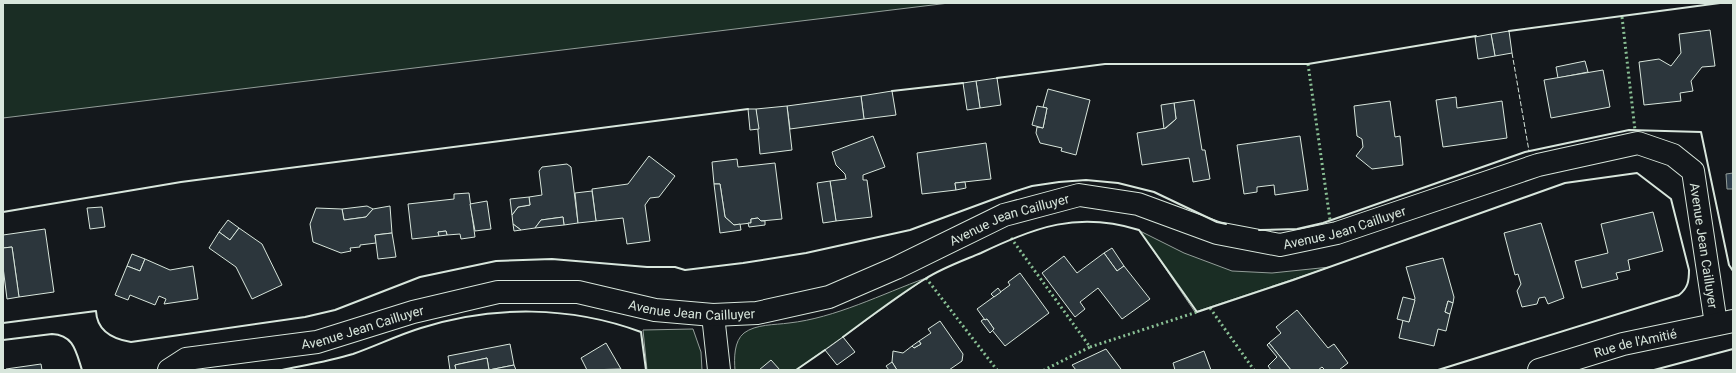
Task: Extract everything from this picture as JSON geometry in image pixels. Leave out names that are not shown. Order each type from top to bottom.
[{"type":"street","name":"Avenue Jean Cailluyer","points":[[169,370],[186,359],[317,342],[413,312],[498,292],[578,292],[655,310],[713,315],[757,313],[830,297],[896,268],[1004,215],[1079,195],[1138,204],[1217,233],[1280,245],[1337,233],[1538,165],[1638,143],[1672,154],[1693,171],[1725,323]]},
{"type":"street","points":[[713,315],[719,370]]},
{"type":"street","name":"Rue de l'Amitié","points":[[1538,370],[1623,344],[1725,323]]},
{"type":"green space","points":[[3,3],[949,3],[3,118]]},
{"type":"green space","points":[[1140,231],[1184,253],[1232,271],[1272,273],[1330,267],[1195,312]]},
{"type":"green space","points":[[926,278],[796,370],[735,370],[736,345],[741,336],[749,330],[760,326],[789,323],[824,316],[858,305]]},
{"type":"green space","points":[[693,329],[701,352],[702,370],[647,370],[643,330]]},
{"type":"water","points":[[1733,173],[1733,189],[1727,189],[1726,174]]},
{"type":"building","points":[[1710,30],[1715,66],[1702,67],[1691,81],[1693,91],[1680,93],[1681,101],[1644,105],[1639,62],[1659,59],[1671,66],[1681,53],[1679,34]]},
{"type":"building","points":[[1509,31],[1512,53],[1495,56],[1491,34]]},
{"type":"building","points":[[1491,34],[1495,56],[1478,59],[1475,37]]},
{"type":"building","points":[[1585,61],[1588,72],[1558,78],[1556,67]]},
{"type":"building","points":[[1603,70],[1610,107],[1551,118],[1544,80]]},
{"type":"building","points":[[997,78],[1001,105],[980,108],[976,81]]},
{"type":"building","points":[[976,81],[980,108],[967,110],[963,83]]},
{"type":"building","points":[[1048,89],[1090,100],[1076,155],[1061,151],[1062,148],[1040,143],[1036,133],[1037,127],[1043,128],[1047,108],[1043,107]]},
{"type":"building","points":[[892,91],[896,115],[864,119],[861,96]]},
{"type":"building","points":[[861,96],[864,119],[790,129],[787,106]]},
{"type":"building","points":[[1456,97],[1457,108],[1502,101],[1507,138],[1443,147],[1436,100]]},
{"type":"building","points":[[1194,100],[1202,150],[1205,150],[1210,179],[1193,182],[1189,158],[1142,165],[1137,133],[1166,128],[1176,119],[1174,103]]},
{"type":"building","points":[[1390,101],[1395,137],[1400,136],[1403,165],[1372,169],[1356,156],[1363,147],[1362,139],[1357,136],[1354,106]]},
{"type":"building","points":[[1174,103],[1176,119],[1164,129],[1161,105]]},
{"type":"building","points":[[787,106],[792,150],[760,154],[756,109]]},
{"type":"building","points":[[1037,106],[1047,108],[1043,128],[1032,125]]},
{"type":"building","points":[[748,109],[756,109],[759,129],[750,130]]},
{"type":"building","points":[[873,136],[885,167],[863,175],[863,180],[867,180],[872,217],[836,221],[830,181],[846,179],[845,174],[836,165],[832,152]]},
{"type":"building","points":[[1300,136],[1308,190],[1275,195],[1274,185],[1257,187],[1257,192],[1244,194],[1237,145]]},
{"type":"building","points":[[986,143],[991,179],[955,183],[956,190],[922,194],[917,153]]},
{"type":"building","points":[[649,156],[675,176],[659,197],[650,198],[645,205],[650,241],[627,244],[623,218],[596,221],[592,189],[628,184]]},
{"type":"building","points":[[737,159],[738,167],[775,163],[782,219],[761,221],[758,218],[751,219],[751,223],[734,225],[725,217],[720,184],[714,184],[712,162]]},
{"type":"building","points":[[567,164],[571,167],[578,223],[564,225],[563,217],[541,220],[535,228],[521,230],[513,224],[512,215],[518,207],[530,205],[529,197],[542,195],[539,171],[542,167]]},
{"type":"building","points":[[830,181],[836,221],[823,223],[817,183]]},
{"type":"building","points":[[965,182],[966,188],[956,190],[955,183]]},
{"type":"building","points":[[714,184],[720,184],[725,217],[734,225],[740,224],[741,230],[720,233]]},
{"type":"building","points":[[592,191],[596,221],[578,223],[575,193]]},
{"type":"building","points":[[469,193],[475,237],[461,239],[460,234],[447,235],[446,231],[438,232],[439,236],[412,239],[408,204],[454,199],[454,194]]},
{"type":"building","points":[[529,197],[530,205],[518,207],[512,215],[510,199]]},
{"type":"building","points":[[487,201],[491,229],[475,231],[470,204]]},
{"type":"building","points":[[367,206],[373,209],[366,217],[344,220],[342,209]]},
{"type":"building","points":[[390,206],[392,233],[375,235],[376,243],[360,245],[360,247],[350,248],[351,251],[341,253],[313,242],[310,224],[316,208],[342,209],[344,220],[366,217],[373,209]]},
{"type":"building","points":[[102,207],[105,227],[90,229],[87,208]]},
{"type":"building","points":[[1653,212],[1663,251],[1628,260],[1630,270],[1616,273],[1618,279],[1582,288],[1575,261],[1608,253],[1601,224]]},
{"type":"building","points":[[563,217],[564,225],[535,228],[541,220]]},
{"type":"building","points":[[758,218],[761,221],[765,221],[765,225],[749,227],[748,223],[751,223],[751,219]]},
{"type":"building","points":[[228,220],[239,228],[230,240],[219,232]]},
{"type":"building","points":[[1541,223],[1564,298],[1548,304],[1545,297],[1539,298],[1537,304],[1522,307],[1517,291],[1521,284],[1518,274],[1515,275],[1504,233]]},
{"type":"building","points":[[513,224],[521,230],[514,231]]},
{"type":"building","points":[[239,228],[262,244],[282,285],[252,299],[236,267],[209,248],[219,232],[230,240]]},
{"type":"building","points":[[45,229],[54,292],[19,297],[12,247],[3,248],[3,235]]},
{"type":"building","points":[[446,231],[447,235],[439,236],[438,232]]},
{"type":"building","points":[[392,233],[396,257],[378,259],[375,235]]},
{"type":"building","points":[[12,247],[19,297],[7,299],[3,267],[3,248]]},
{"type":"building","points":[[1112,248],[1124,266],[1117,271],[1104,253]]},
{"type":"building","points":[[1104,253],[1117,271],[1124,266],[1150,299],[1122,319],[1098,288],[1080,302],[1085,309],[1075,317],[1042,273],[1064,256],[1077,273]]},
{"type":"building","points":[[132,254],[145,259],[140,271],[127,266]]},
{"type":"building","points":[[1443,258],[1454,297],[1453,303],[1448,301],[1445,312],[1450,314],[1446,331],[1438,329],[1434,346],[1399,338],[1403,320],[1409,322],[1415,298],[1406,267]]},
{"type":"building","points":[[145,259],[170,270],[193,266],[198,299],[164,304],[166,299],[159,296],[155,305],[130,295],[128,300],[115,295],[127,266],[140,271]]},
{"type":"building","points":[[1020,273],[1049,313],[1005,346],[992,330],[994,329],[987,319],[985,320],[977,309],[1010,285],[1008,282]]},
{"type":"building","points":[[998,288],[1001,292],[994,297],[991,294]]},
{"type":"building","points":[[1403,297],[1415,300],[1409,322],[1397,319]]},
{"type":"building","points":[[1448,301],[1453,303],[1450,314],[1445,312]]},
{"type":"building","points":[[1297,310],[1328,348],[1334,344],[1348,363],[1339,370],[1325,370],[1322,367],[1318,370],[1291,370],[1269,343],[1281,333],[1276,327]]},
{"type":"building","points":[[987,319],[994,329],[990,333],[981,321]]},
{"type":"building","points":[[940,321],[963,354],[962,361],[949,370],[897,370],[892,362],[893,351],[903,353],[912,346],[914,348],[921,344],[919,341],[931,333],[928,329]]},
{"type":"building","points":[[843,337],[855,352],[837,365],[825,350]]},
{"type":"building","points":[[919,341],[921,344],[914,348],[912,346]]},
{"type":"building","points":[[606,343],[621,369],[587,370],[581,358]]},
{"type":"building","points":[[1269,343],[1291,370],[1271,370],[1268,366],[1277,357],[1267,345]]},
{"type":"building","points":[[510,344],[514,365],[489,370],[487,358],[455,365],[456,370],[450,370],[448,356]]},
{"type":"building","points":[[1106,349],[1121,369],[1076,370],[1072,365]]},
{"type":"building","points":[[1204,351],[1211,370],[1175,370],[1173,363]]},
{"type":"building","points":[[487,358],[489,370],[456,370],[455,365]]},
{"type":"building","points":[[771,360],[780,370],[759,370]]},
{"type":"building","points":[[892,362],[897,370],[889,370],[886,366]]},
{"type":"building","points":[[41,364],[42,370],[6,370],[6,369]]},
{"type":"building","points":[[514,365],[516,370],[489,370]]},
{"type":"hedge","points":[[1622,17],[1635,130]]},
{"type":"hedge","points":[[1308,64],[1330,220]]},
{"type":"hedge","points":[[1011,238],[1090,347],[1044,370]]},
{"type":"hedge","points":[[926,278],[997,370]]},
{"type":"hedge","points":[[1210,308],[1254,370]]},
{"type":"hedge","points":[[1090,347],[1197,312]]},
{"type":"fence","points":[[1512,53],[1529,151]]},
{"type":"wall","points":[[1509,31],[1720,3]]},
{"type":"wall","points":[[997,78],[1105,64],[1308,64],[1476,36]]},
{"type":"wall","points":[[892,91],[963,83]]},
{"type":"wall","points":[[3,212],[181,182],[748,109]]},
{"type":"wall","points":[[1259,230],[1297,229],[1323,223],[1525,152],[1629,130],[1701,132],[1729,265],[1733,271]]},
{"type":"wall","points":[[843,337],[904,292],[938,271],[1020,236],[1039,229],[1057,225],[1076,222],[1096,222],[1117,224],[1139,230],[1197,312],[1293,280],[1565,183],[1637,173],[1671,199],[1689,270],[1687,284],[1679,295],[1438,370]]},
{"type":"wall","points":[[3,323],[96,311],[99,324],[107,333],[118,339],[131,342],[305,317],[335,310],[420,277],[496,261],[552,259],[647,267],[675,267],[685,270],[743,263],[806,253],[910,230],[1013,192],[1032,186],[1059,182],[1086,180],[1118,183],[1154,192],[1217,222],[1226,224]]},
{"type":"wall","points":[[282,370],[353,354],[421,328],[476,315],[504,312],[560,313],[614,323],[641,332],[646,370]]},
{"type":"wall","points":[[3,340],[52,334],[59,335],[70,341],[76,351],[82,370]]},
{"type":"wall","points":[[1654,370],[1733,349]]},
{"type":"wall","points":[[796,370],[825,350]]}]
